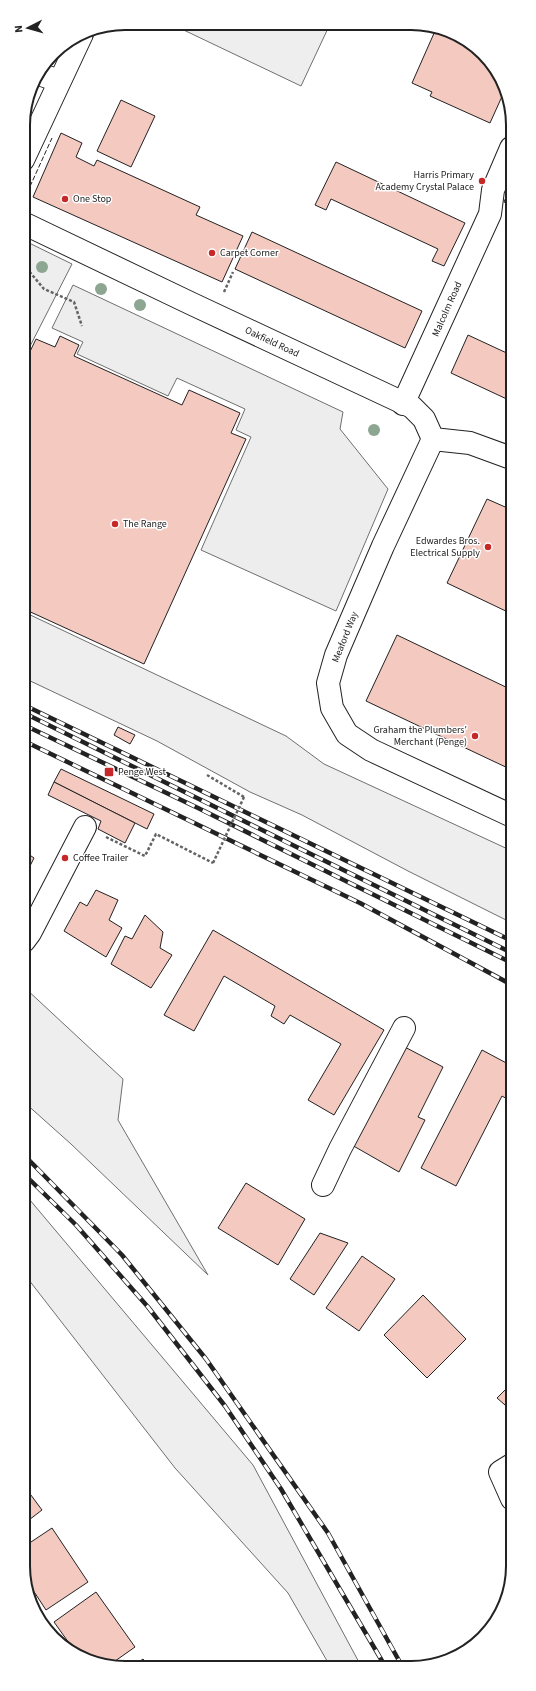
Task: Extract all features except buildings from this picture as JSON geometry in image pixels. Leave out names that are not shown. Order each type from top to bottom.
[{"type":"street","points":[[30,138],[49,78],[74,45]]},
{"type":"street","name":"Malcolm Road","points":[[403,404],[490,214],[493,190],[506,160]]},
{"type":"street","name":"Oakfield Road","points":[[30,226],[412,407],[424,419],[433,439]]},
{"type":"street","points":[[433,439],[470,443],[506,456]]},
{"type":"street","name":"Meaford Way","points":[[433,439],[383,546],[336,655],[328,683],[332,708],[347,734],[371,750],[506,813]]},
{"type":"street","points":[[30,933],[85,827]]},
{"type":"street","points":[[323,1184],[404,1028]]},
{"type":"street","points":[[506,1468],[500,1472],[506,1486]]},
{"type":"path","points":[[30,272],[44,289],[74,302],[82,326]]},
{"type":"path","points":[[85,827],[145,856],[156,834],[213,863],[244,797],[207,775]]},
{"type":"shaded area","points":[[184,30],[327,30],[301,86]]},
{"type":"shaded area","points":[[30,243],[72,264],[30,346]]},
{"type":"shaded area","points":[[73,285],[343,412],[340,429],[388,489],[336,611],[201,550],[251,437],[236,430],[245,409],[177,378],[168,396],[77,354],[83,342],[52,328]]},
{"type":"shaded area","points":[[30,615],[286,736],[324,764],[506,848],[506,920],[408,871],[302,815],[250,792],[157,741],[30,681]]},
{"type":"shaded area","points":[[30,993],[123,1079],[118,1120],[208,1275],[71,1144],[30,1107]]},
{"type":"shaded area","points":[[30,1200],[253,1465],[358,1661],[327,1661],[288,1593],[175,1468],[30,1281]]},
{"type":"railway","points":[[30,708],[506,938]]},
{"type":"railway","points":[[30,716],[506,950]]},
{"type":"railway","points":[[30,728],[198,808],[506,960]]},
{"type":"railway","points":[[30,744],[360,903],[506,982]]},
{"type":"railway","points":[[30,1161],[122,1255],[206,1359],[328,1533],[399,1661]]},
{"type":"railway","points":[[30,1180],[76,1225],[148,1307],[225,1406],[281,1489],[382,1661]]},
{"type":"fence","points":[[30,186],[52,138]]},
{"type":"place","name":"Harris Primary Academy Crystal Palace","points":[[482,181]]},
{"type":"place","name":"One Stop","points":[[65,199]]},
{"type":"place","name":"Carpet Corner","points":[[212,253]]},
{"type":"place","name":"The Range","points":[[115,524]]},
{"type":"place","name":"Edwardes Bros. Electrical Supply","points":[[488,547]]},
{"type":"place","name":"Graham the Plumbers' Merchant (Penge)","points":[[475,736]]},
{"type":"place","name":"Penge West","points":[[109,772]]},
{"type":"place","name":"Coffee Trailer","points":[[65,858]]}]
